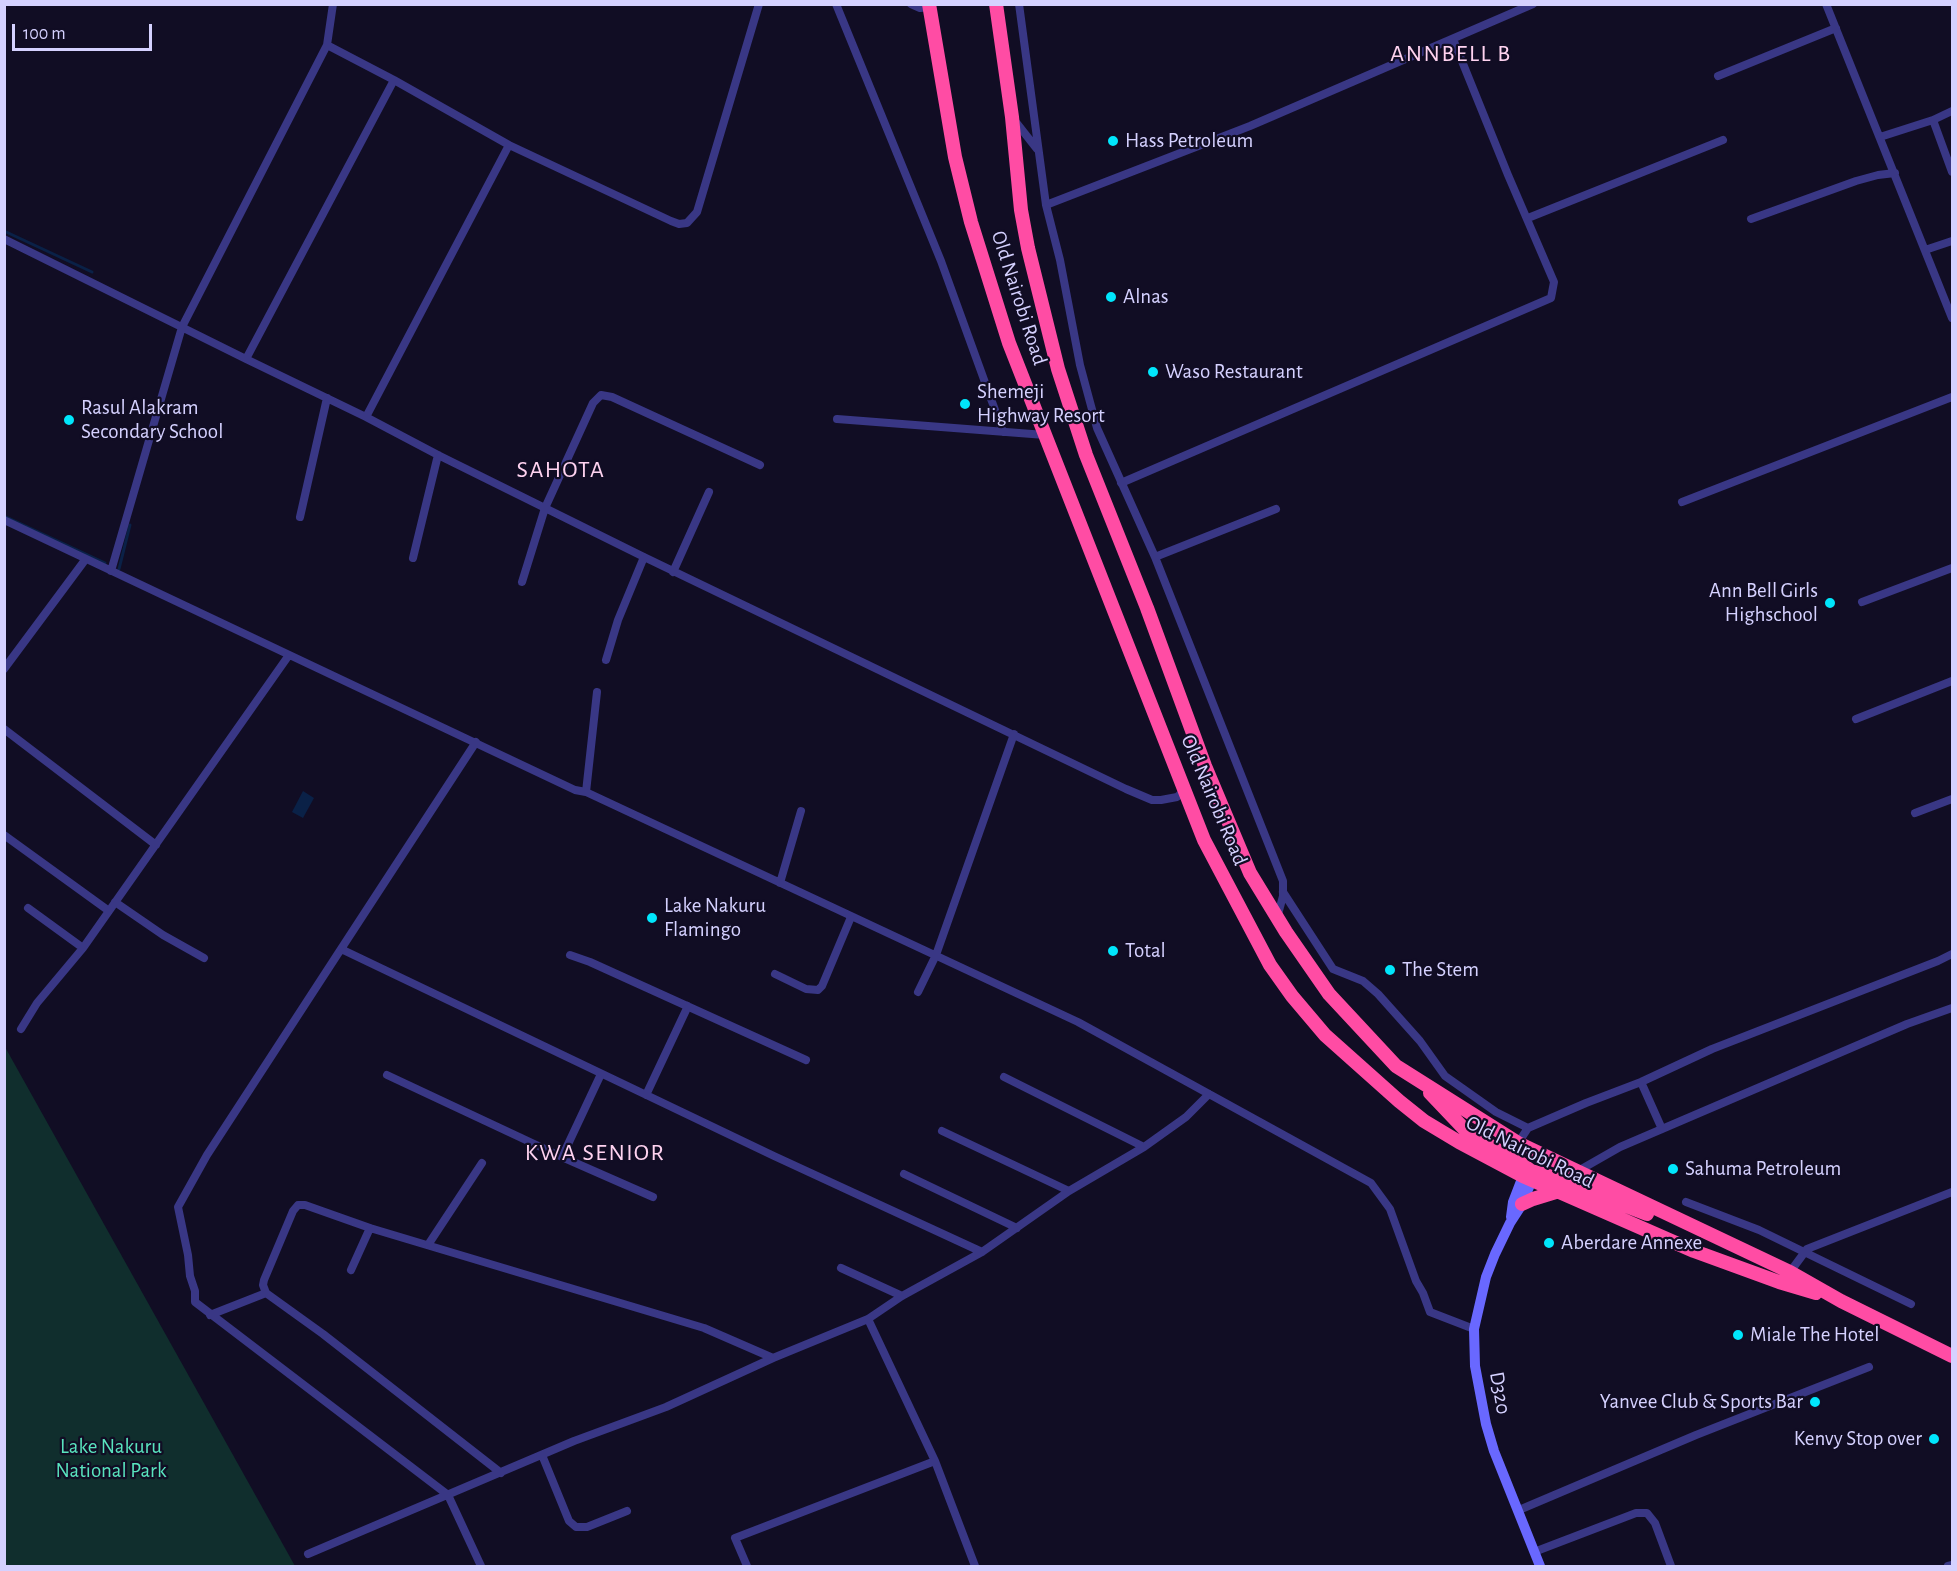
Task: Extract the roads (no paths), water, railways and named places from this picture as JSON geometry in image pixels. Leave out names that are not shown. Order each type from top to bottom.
[{"type":"highway","name":"Old Nairobi Road","points":[[996,4],[1012,117],[1021,210],[1035,283],[1058,369],[1083,444],[1148,608],[1225,815],[1250,873],[1277,918],[1329,994],[1396,1066],[1518,1143],[1790,1272],[1841,1301],[1953,1356]]},
{"type":"highway","name":"Old Nairobi Road","points":[[929,6],[955,157],[971,222],[1009,343],[1204,840],[1270,965],[1292,996],[1326,1035],[1424,1121],[1559,1191],[1694,1251],[1779,1282],[1841,1301]]},
{"type":"highway","points":[[1376,1080],[1385,1083],[1393,1080],[1397,1073],[1396,1066]]},
{"type":"highway","points":[[1421,1082],[1435,1100],[1468,1133],[1529,1176],[1546,1175],[1648,1215],[1705,1233]]},
{"type":"highway","points":[[1522,1204],[1559,1191]]},
{"type":"street","points":[[111,571],[182,327],[327,45],[333,4]]},
{"type":"street","points":[[327,45],[509,145],[679,224],[687,223],[697,212],[759,4]]},
{"type":"street","points":[[836,4],[941,261],[1003,432]]},
{"type":"street","points":[[911,4],[920,8],[929,6]]},
{"type":"street","points":[[1019,4],[1046,205],[1060,260],[1084,381],[1097,428],[1155,557],[1283,881],[1277,918]]},
{"type":"street","points":[[1046,205],[1250,126],[1533,4]]},
{"type":"street","points":[[1826,4],[1953,318]]},
{"type":"street","points":[[1718,76],[1836,28]]},
{"type":"street","points":[[1121,483],[1551,298],[1554,282],[1453,39]]},
{"type":"street","points":[[246,359],[394,80]]},
{"type":"street","points":[[1880,137],[1953,111]]},
{"type":"street","points":[[1012,117],[1039,151]]},
{"type":"street","points":[[1932,120],[1953,172]]},
{"type":"street","points":[[1528,218],[1723,140]]},
{"type":"street","points":[[366,417],[509,145]]},
{"type":"street","points":[[1751,219],[1856,181],[1895,173]]},
{"type":"street","points":[[4,239],[366,417],[673,572],[1152,800],[1177,796],[1185,790]]},
{"type":"street","points":[[1925,250],[1953,241]]},
{"type":"street","points":[[522,582],[545,508],[593,403],[601,395],[612,397],[760,465]]},
{"type":"street","points":[[1682,502],[1953,397]]},
{"type":"street","points":[[300,517],[327,398]]},
{"type":"street","points":[[837,419],[1045,435]]},
{"type":"street","points":[[413,558],[438,455]]},
{"type":"street","points":[[673,572],[709,492]]},
{"type":"street","points":[[1155,557],[1276,509]]},
{"type":"street","points":[[4,520],[575,790],[586,792],[1078,1022],[1371,1183],[1390,1209],[1416,1281],[1430,1312],[1474,1329]]},
{"type":"street","points":[[606,660],[618,620],[644,557]]},
{"type":"street","points":[[4,669],[85,560]]},
{"type":"street","points":[[1862,602],[1953,568]]},
{"type":"street","points":[[21,1029],[37,1003],[83,948],[289,655]]},
{"type":"street","points":[[1856,719],[1953,681]]},
{"type":"street","points":[[586,792],[597,692]]},
{"type":"street","points":[[4,729],[156,845]]},
{"type":"street","points":[[918,992],[936,955],[1014,735]]},
{"type":"street","points":[[476,742],[207,1155],[178,1207],[190,1276],[195,1291],[195,1302],[448,1495],[481,1566]]},
{"type":"street","points":[[1915,813],[1953,800]]},
{"type":"street","points":[[780,883],[801,811]]},
{"type":"street","points":[[4,835],[109,911]]},
{"type":"street","points":[[1282,892],[1333,969],[1363,981],[1378,994],[1420,1041],[1445,1076],[1496,1112],[1528,1128]]},
{"type":"street","points":[[115,902],[163,936],[204,958]]},
{"type":"street","points":[[28,908],[83,948]]},
{"type":"street","points":[[775,974],[806,989],[818,990],[822,986],[850,917]]},
{"type":"street","points":[[341,949],[601,1074],[982,1252]]},
{"type":"street","points":[[1518,1143],[1528,1128],[1641,1082],[1712,1049],[1938,962],[1953,954]]},
{"type":"street","points":[[570,955],[806,1060]]},
{"type":"street","points":[[646,1095],[688,1006]]},
{"type":"street","points":[[1576,1172],[1620,1147],[1907,1024],[1953,1008]]},
{"type":"street","points":[[562,1157],[601,1074]]},
{"type":"street","points":[[387,1075],[653,1197]]},
{"type":"street","points":[[1004,1077],[1144,1147]]},
{"type":"street","points":[[1641,1082],[1662,1129]]},
{"type":"street","points":[[308,1554],[574,1441],[666,1407],[868,1318],[982,1252],[1069,1191],[1144,1147],[1186,1117],[1209,1094]]},
{"type":"street","points":[[942,1131],[1069,1191]]},
{"type":"street","points":[[428,1245],[482,1163]]},
{"type":"street","points":[[904,1174],[1017,1228]]},
{"type":"street","name":"D320","points":[[1529,1176],[1522,1204],[1510,1223],[1486,1277],[1474,1329],[1475,1366],[1486,1424],[1494,1451],[1540,1566]]},
{"type":"street","name":"D320","points":[[1510,1223],[1513,1202],[1529,1176]]},
{"type":"street","points":[[1790,1272],[1807,1249],[1953,1192]]},
{"type":"street","points":[[1686,1202],[1759,1230],[1911,1304]]},
{"type":"street","points":[[501,1473],[323,1334],[266,1293],[264,1280],[293,1211],[298,1205],[305,1205],[370,1228],[704,1328],[773,1358]]},
{"type":"street","points":[[351,1270],[370,1228]]},
{"type":"street","points":[[841,1268],[903,1296]]},
{"type":"street","points":[[210,1315],[266,1293]]},
{"type":"street","points":[[868,1318],[935,1461],[975,1566]]},
{"type":"street","points":[[1519,1510],[1696,1435],[1869,1367]]},
{"type":"street","points":[[542,1455],[569,1521],[576,1527],[587,1527],[627,1511]]},
{"type":"street","points":[[747,1566],[735,1538],[935,1461]]},
{"type":"street","points":[[1534,1552],[1636,1513],[1647,1513],[1655,1523],[1671,1566]]},
{"type":"street","points":[[1948,1566],[1953,1565]]},
{"type":"water","points":[[303,791],[314,798],[303,818],[292,812]]},
{"type":"waterway","points":[[4,231],[92,272]]},
{"type":"waterway","points":[[4,516],[105,563]]},
{"type":"waterway","points":[[119,569],[130,525]]},
{"type":"place","name":"Hass Petroleum","points":[[1113,141]]},
{"type":"place","name":"Alnas","points":[[1111,297]]},
{"type":"place","name":"Waso Restaurant","points":[[1153,372]]},
{"type":"place","name":"Shemeji Highway Resort","points":[[965,404]]},
{"type":"place","name":"Rasul Alakram Secondary School","points":[[69,420]]},
{"type":"place","name":"Ann Bell Girls Highschool","points":[[1830,603]]},
{"type":"place","name":"Lake Nakuru Flamingo","points":[[652,918]]},
{"type":"place","name":"Total","points":[[1113,951]]},
{"type":"place","name":"The Stem","points":[[1390,970]]},
{"type":"place","name":"Sahuma Petroleum","points":[[1673,1169]]},
{"type":"place","name":"Aberdare Annexe","points":[[1549,1243]]},
{"type":"place","name":"Miale The Hotel","points":[[1738,1335]]},
{"type":"place","name":"Yanvee Club & Sports Bar","points":[[1815,1402]]},
{"type":"place","name":"Kenvy Stop over","points":[[1934,1439]]},
{"type":"district","name":"ANNBELL B","points":[[1451,54]]},
{"type":"district","name":"SAHOTA","points":[[561,470]]},
{"type":"district","name":"KWA SENIOR","points":[[595,1153]]},
{"type":"park label","name":"Lake Nakuru National Park","points":[[111,1459]]}]
